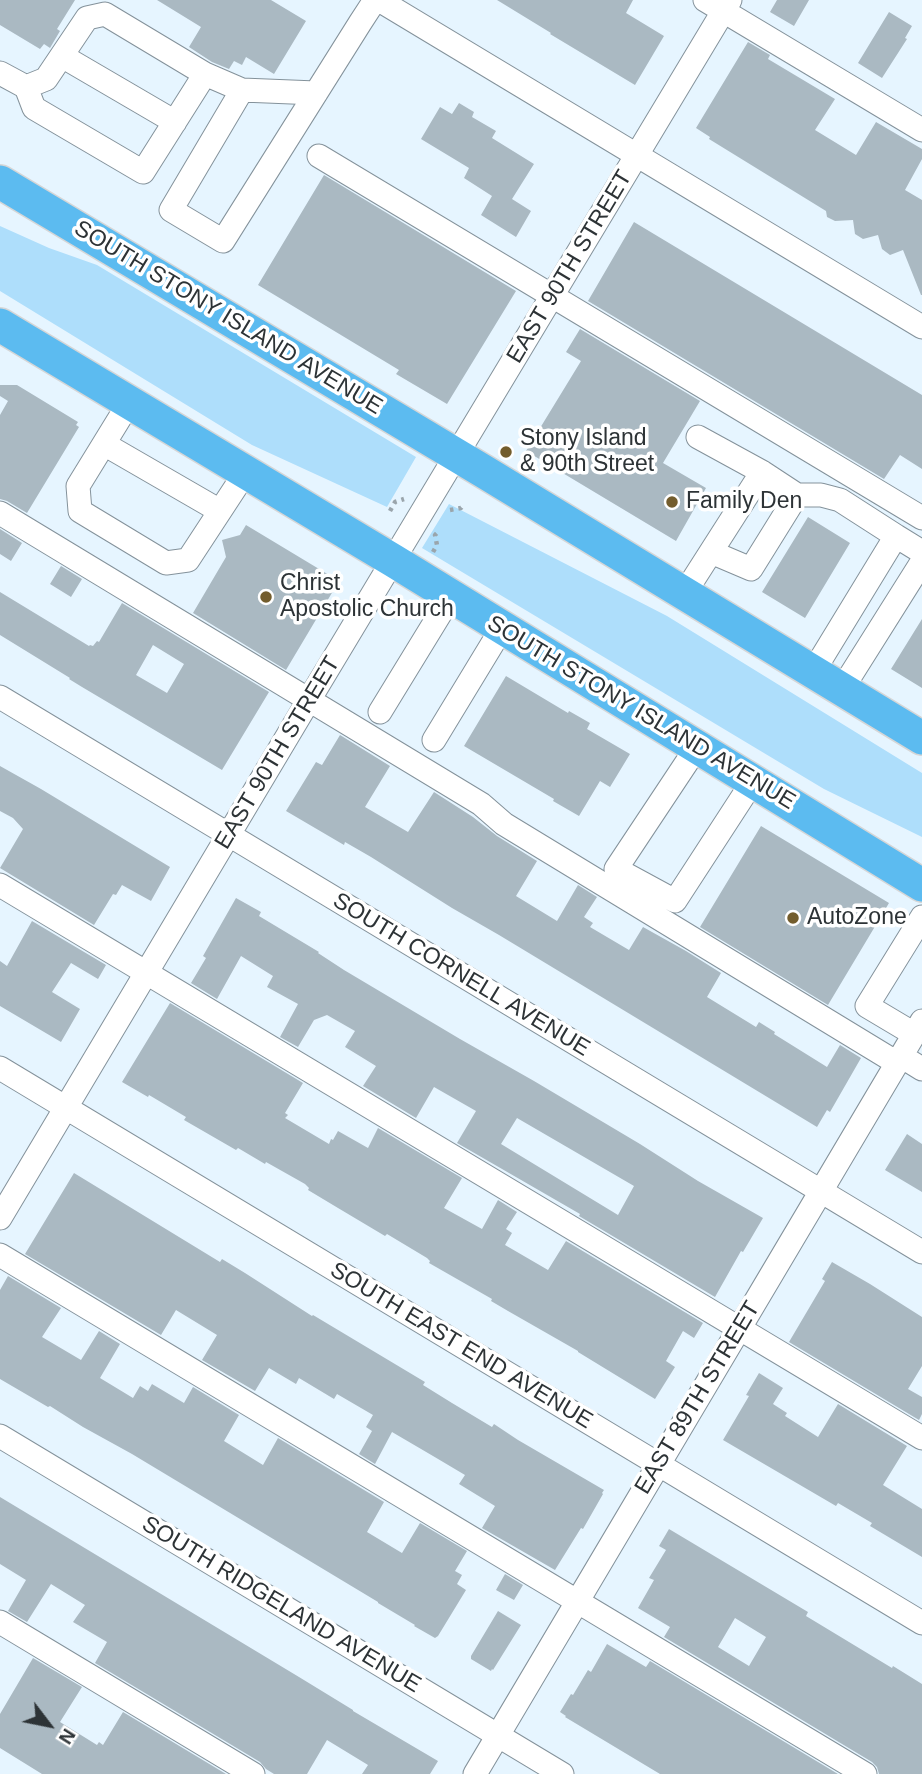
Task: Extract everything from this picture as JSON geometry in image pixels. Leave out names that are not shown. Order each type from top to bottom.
[{"type":"highway","name":"SOUTH STONY ISLAND AVENUE","points":[[7,190],[457,456],[922,738]]},
{"type":"highway","name":"SOUTH STONY ISLAND AVENUE","points":[[0,325],[394,561],[922,885]]},
{"type":"street","points":[[242,90],[171,209],[223,241],[377,0],[922,327]]},
{"type":"street","points":[[720,4],[922,130]]},
{"type":"street","name":"EAST 90TH STREET","points":[[0,1218],[637,156],[720,4]]},
{"type":"street","points":[[26,87],[46,79],[87,18],[105,13],[205,74],[242,90],[316,93]]},
{"type":"street","points":[[62,56],[175,122]]},
{"type":"street","points":[[0,73],[26,87],[34,108],[143,172],[205,74]]},
{"type":"street","points":[[319,156],[922,518]]},
{"type":"street","points":[[129,402],[78,486],[80,511],[166,563],[188,560],[245,473]]},
{"type":"street","points":[[698,437],[762,472],[797,495],[821,495],[840,500],[922,552]]},
{"type":"street","points":[[104,444],[220,512]]},
{"type":"street","points":[[684,594],[762,472]]},
{"type":"street","points":[[711,552],[751,569],[797,495]]},
{"type":"street","points":[[0,513],[481,804],[504,824],[899,1060],[922,1069]]},
{"type":"street","points":[[813,672],[896,536]]},
{"type":"street","points":[[842,690],[922,562]]},
{"type":"street","points":[[380,712],[451,596]]},
{"type":"street","points":[[434,740],[502,628]]},
{"type":"street","name":"SOUTH CORNELL AVENUE","points":[[0,697],[922,1252]]},
{"type":"street","points":[[697,747],[616,869],[675,901],[753,781]]},
{"type":"street","points":[[0,885],[922,1438]]},
{"type":"street","points":[[918,1028],[867,1006],[922,917]]},
{"type":"street","name":"EAST 89TH STREET","points":[[475,1774],[918,1028]]},
{"type":"street","name":"SOUTH EAST END AVENUE","points":[[0,1068],[922,1623]]},
{"type":"street","points":[[0,1255],[865,1774]]},
{"type":"street","name":"SOUTH RIDGELAND AVENUE","points":[[0,1436],[562,1774]]},
{"type":"street","points":[[0,1622],[253,1774]]},
{"type":"path","points":[[445,518],[450,510],[464,505]]},
{"type":"path","points":[[433,552],[438,545],[435,535],[440,527]]},
{"type":"shaded area","points":[[0,226],[49,248],[97,265],[416,457],[387,507],[252,445],[0,291]]},
{"type":"shaded area","points":[[449,504],[667,616],[922,773],[922,837],[824,789],[422,548]]},
{"type":"building","points":[[0,0],[75,0],[57,29],[60,31],[50,48],[44,44],[40,49],[0,25]]},
{"type":"building","points":[[157,0],[271,0],[306,21],[274,74],[246,57],[242,65],[234,61],[229,69],[189,47],[201,27]]},
{"type":"building","points":[[497,0],[633,0],[626,13],[664,36],[635,85]]},
{"type":"building","points":[[777,0],[809,0],[794,26],[770,12]]},
{"type":"building","points":[[889,12],[912,26],[905,38],[907,39],[882,78],[858,63]]},
{"type":"building","points":[[748,42],[770,55],[768,59],[835,99],[815,130],[856,155],[876,122],[922,149],[922,159],[905,190],[922,200],[922,295],[903,250],[890,255],[882,249],[878,235],[863,239],[855,234],[853,220],[835,221],[827,217],[826,211],[709,139],[710,137],[696,128]]},
{"type":"building","points":[[459,103],[474,112],[472,117],[496,131],[492,138],[534,164],[512,199],[531,211],[516,237],[481,215],[492,196],[464,178],[469,168],[421,139],[440,107],[452,114]]},
{"type":"building","points":[[324,175],[516,291],[447,404],[396,374],[399,370],[258,285]]},
{"type":"building","points":[[634,222],[922,395],[922,469],[900,455],[884,479],[588,301]]},
{"type":"building","points":[[580,329],[700,401],[663,463],[706,488],[676,541],[526,451],[581,361],[566,352]]},
{"type":"building","points":[[0,385],[17,385],[78,422],[76,425],[79,427],[27,513],[0,499],[0,415],[8,401],[0,396]]},
{"type":"building","points":[[808,517],[850,543],[805,618],[762,592]]},
{"type":"building","name":"Christ Apostolic Church","points":[[246,525],[339,581],[286,670],[193,613],[226,557],[222,540],[240,535]]},
{"type":"building","points":[[0,529],[22,543],[11,561],[0,554]]},
{"type":"building","points":[[61,566],[82,579],[71,597],[50,584]]},
{"type":"building","points":[[0,592],[89,646],[99,642],[122,603],[269,692],[222,770],[0,635]],"holes":[[[153,645],[184,664],[167,693],[136,675]]]},
{"type":"building","points":[[922,619],[922,688],[891,669]]},
{"type":"building","points":[[506,676],[590,723],[587,729],[630,754],[610,787],[600,781],[579,816],[464,746]]},
{"type":"building","points":[[340,735],[390,766],[365,807],[408,832],[434,792],[537,861],[516,896],[557,921],[578,885],[597,897],[584,917],[593,923],[590,927],[629,950],[643,927],[721,973],[707,997],[756,1027],[759,1022],[827,1067],[840,1045],[861,1058],[830,1112],[827,1110],[817,1127],[371,857],[345,842],[344,845],[286,811],[316,762],[322,765]]},
{"type":"building","points":[[0,766],[170,867],[151,901],[122,885],[116,895],[113,894],[94,925],[0,868],[23,829],[13,818],[0,811]]},
{"type":"building","name":"AutoZone","points":[[761,826],[889,903],[828,1005],[700,927]]},
{"type":"building","points":[[236,898],[261,912],[259,916],[344,970],[763,1218],[715,1297],[457,1143],[476,1111],[434,1087],[416,1118],[363,1086],[376,1066],[345,1047],[355,1031],[327,1015],[314,1020],[298,1047],[280,1037],[298,1004],[267,987],[273,976],[241,956],[217,999],[191,983],[206,958],[203,956]],"holes":[[[517,1118],[634,1186],[618,1215],[501,1144]]]},
{"type":"building","points":[[32,921],[106,965],[98,979],[71,963],[52,992],[80,1009],[61,1042],[0,1006],[0,961],[7,966]]},
{"type":"building","points":[[170,1003],[303,1083],[285,1113],[288,1115],[285,1118],[329,1144],[338,1131],[368,1148],[378,1128],[462,1178],[444,1208],[482,1229],[498,1200],[517,1212],[506,1229],[512,1233],[505,1245],[548,1270],[566,1241],[703,1323],[694,1338],[683,1331],[666,1361],[675,1367],[655,1399],[429,1263],[427,1258],[308,1190],[305,1184],[238,1148],[236,1150],[184,1120],[186,1117],[122,1082]]},
{"type":"building","points":[[907,1134],[922,1144],[922,1192],[885,1170]]},
{"type":"building","points":[[74,1173],[425,1382],[423,1385],[492,1427],[494,1424],[604,1490],[583,1529],[581,1528],[555,1570],[482,1528],[495,1506],[459,1484],[465,1475],[433,1456],[392,1432],[375,1464],[359,1454],[372,1431],[366,1427],[373,1415],[337,1394],[334,1399],[299,1378],[296,1384],[269,1368],[255,1391],[202,1360],[217,1335],[176,1310],[161,1335],[25,1254]]},
{"type":"building","points":[[832,1262],[922,1317],[922,1366],[908,1389],[922,1397],[922,1414],[919,1420],[789,1342],[825,1281],[822,1279]]},
{"type":"building","points":[[8,1276],[61,1308],[42,1337],[81,1360],[99,1331],[120,1344],[100,1378],[133,1398],[140,1386],[148,1391],[152,1384],[184,1403],[193,1387],[239,1415],[224,1441],[263,1465],[278,1438],[384,1502],[367,1532],[402,1553],[420,1523],[467,1551],[455,1571],[462,1575],[457,1584],[466,1590],[438,1636],[435,1638],[414,1626],[132,1454],[0,1379],[0,1290]]},
{"type":"building","points":[[759,1373],[783,1388],[773,1404],[787,1413],[785,1416],[818,1437],[838,1404],[907,1446],[883,1485],[922,1509],[922,1557],[838,1503],[836,1506],[723,1440]]},
{"type":"building","points":[[0,1497],[438,1761],[430,1774],[362,1774],[368,1765],[327,1740],[307,1774],[274,1774],[260,1762],[95,1663],[107,1642],[73,1622],[85,1605],[51,1584],[27,1622],[8,1611],[26,1580],[0,1564]]},
{"type":"building","points":[[669,1529],[808,1612],[806,1616],[922,1684],[922,1774],[879,1774],[872,1762],[664,1637],[670,1627],[638,1608],[654,1580],[649,1578],[666,1550],[659,1546]],"holes":[[[735,1618],[766,1637],[749,1666],[718,1647]]]},
{"type":"building","points":[[505,1574],[523,1585],[514,1600],[496,1590]]},
{"type":"building","points":[[498,1611],[521,1625],[491,1671],[471,1659],[471,1656]]},
{"type":"building","points":[[607,1644],[646,1667],[650,1661],[838,1774],[660,1774],[560,1712],[588,1670],[591,1672]]},
{"type":"building","points":[[33,1658],[82,1687],[60,1722],[97,1745],[99,1742],[103,1745],[123,1712],[226,1774],[42,1774],[0,1748],[0,1714]]},
{"type":"place","name":"Stony Island & 90th Street","points":[[506,452]]},
{"type":"place","name":"Family Den","points":[[672,502]]},
{"type":"place","name":"Christ Apostolic Church","points":[[266,597]]},
{"type":"place","name":"AutoZone","points":[[793,918]]}]
